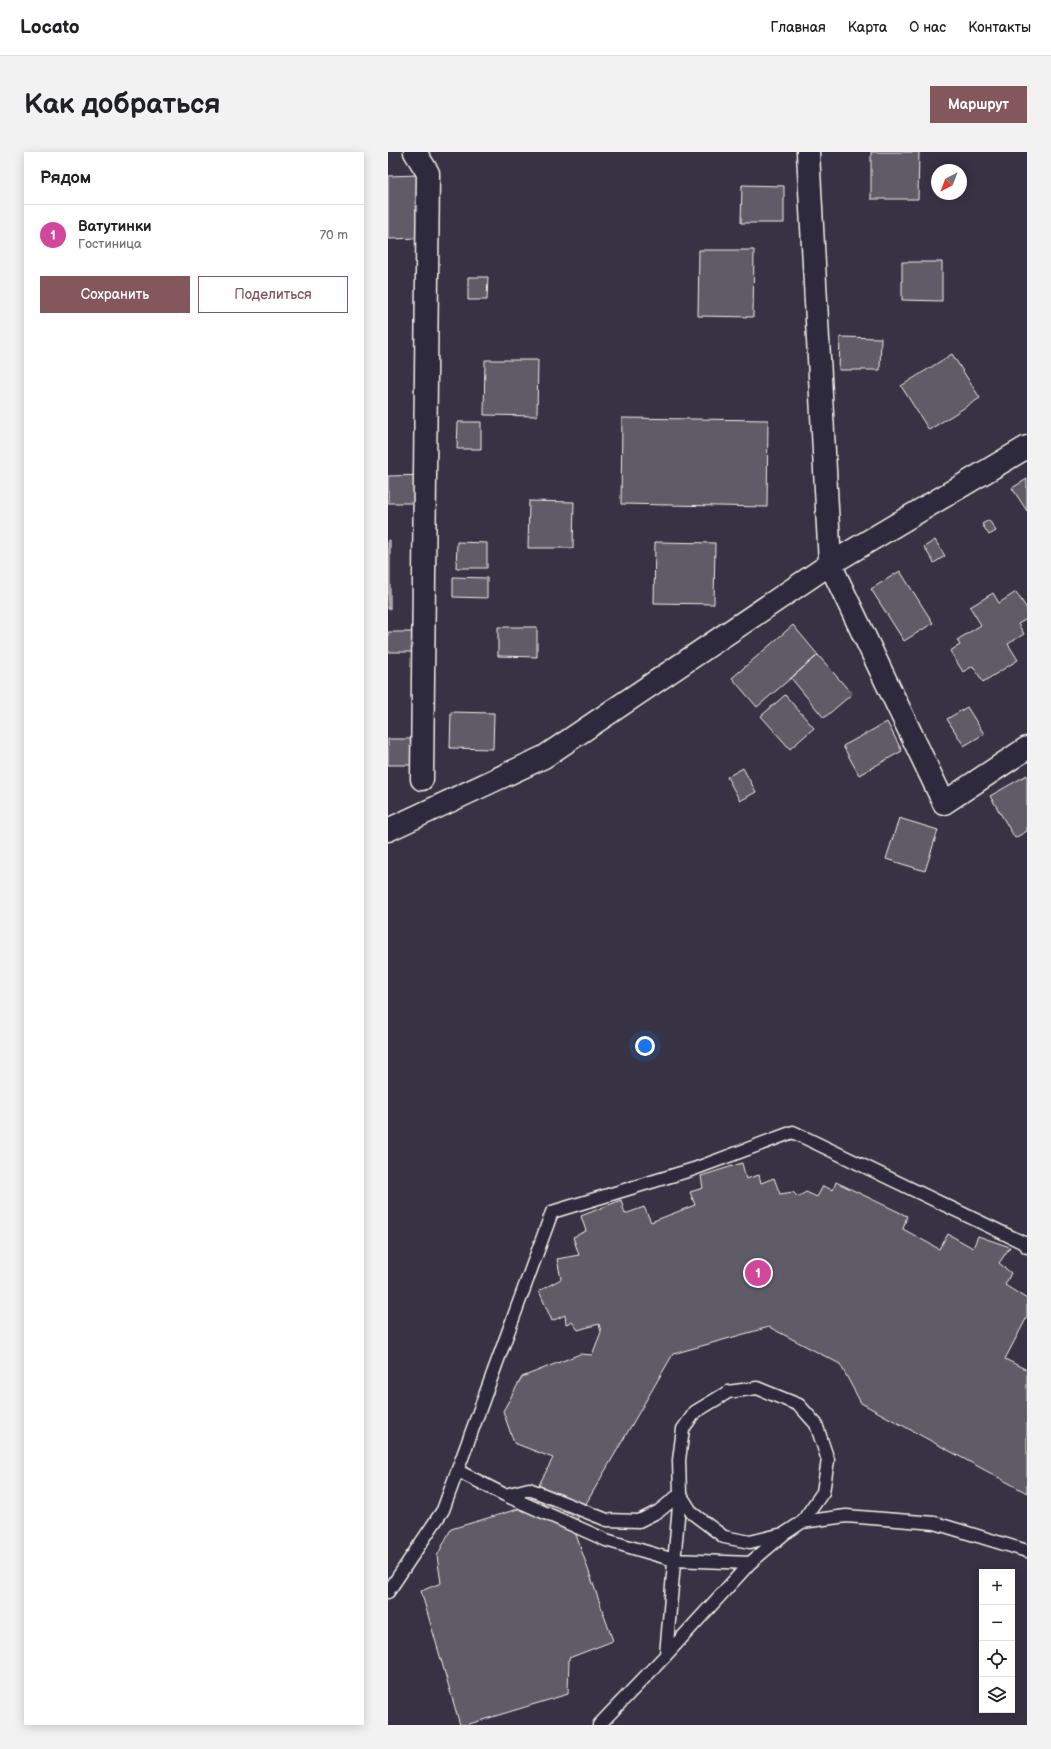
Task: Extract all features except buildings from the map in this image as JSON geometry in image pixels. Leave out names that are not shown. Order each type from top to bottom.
[{"type":"street","points":[[415,152],[428,173],[422,780]]},
{"type":"street","points":[[808,152],[830,564],[944,803],[1027,748]]},
{"type":"street","points":[[388,830],[544,757],[830,564],[1027,447]]},
{"type":"lane","points":[[388,1592],[443,1510],[552,1212],[694,1169],[793,1132],[1026,1244],[1027,1247]]},
{"type":"lane","points":[[599,1725],[666,1655],[750,1564],[784,1534],[802,1522],[823,1492],[828,1460],[816,1424],[798,1405],[757,1388],[728,1392],[696,1412],[683,1429],[680,1460],[680,1494],[666,1655]]},
{"type":"lane","points":[[458,1471],[505,1495],[606,1540],[674,1560],[750,1564]]},
{"type":"lane","points":[[505,1495],[529,1489],[606,1520],[638,1521],[659,1511],[680,1494]]},
{"type":"lane","points":[[680,1494],[692,1513],[724,1537],[750,1542],[784,1534]]},
{"type":"lane","points":[[802,1522],[846,1516],[935,1523],[1027,1551]]},
{"type":"place","name":"Ватутинки","points":[[758,1273]]}]
